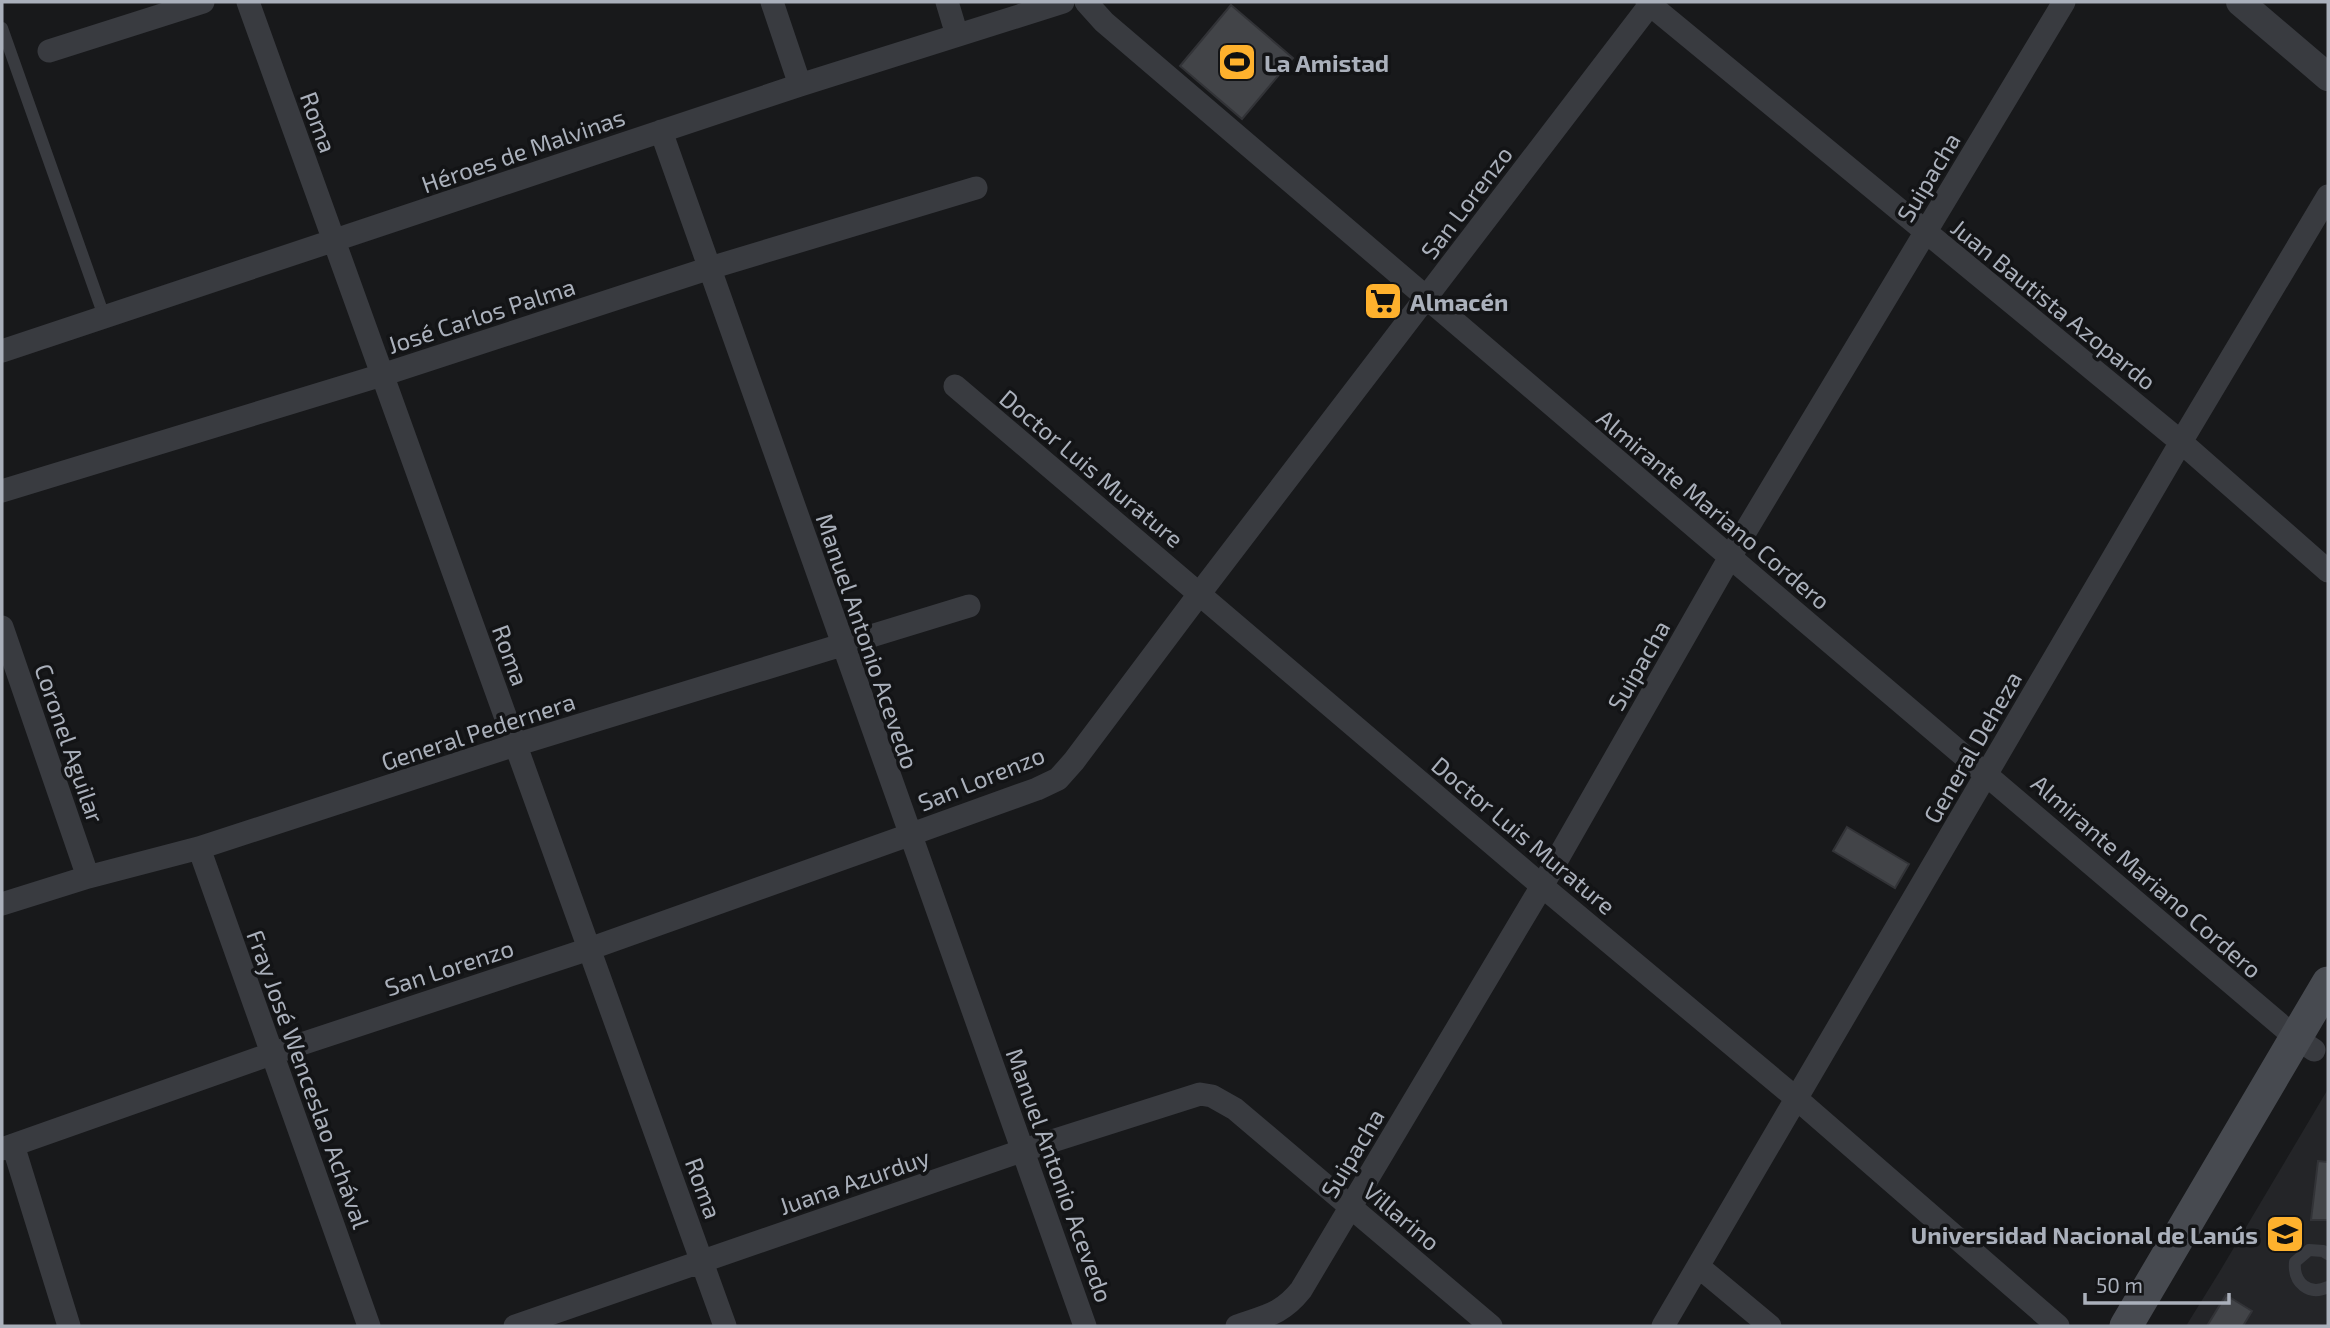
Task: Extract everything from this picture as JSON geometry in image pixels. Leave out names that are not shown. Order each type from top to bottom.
[{"type":"main road","points":[[2150,1326],[2313,1038],[2328,983]]},
{"type":"main road","points":[[2126,1326],[2313,1038]]},
{"type":"street","points":[[49,51],[203,2]]},
{"type":"street","name":"Roma","points":[[248,2],[724,1326]]},
{"type":"street","points":[[772,2],[800,85]]},
{"type":"street","points":[[947,2],[957,35]]},
{"type":"street","name":"Héroes de Malvinas","points":[[2,351],[800,85],[1063,2]]},
{"type":"street","name":"Almirante Mariano Cordero","points":[[1086,2],[1104,22],[1987,774],[2313,1038]]},
{"type":"street","name":"Suipacha","points":[[1237,1326],[1279,1312],[1291,1303],[1301,1290],[1542,886],[1730,557],[2064,2]]},
{"type":"street","points":[[2240,2],[2328,77]]},
{"type":"street","name":"San Lorenzo","points":[[8,1147],[271,1054],[589,948],[1037,789],[1058,779],[1649,3]]},
{"type":"street","name":"Juan Bautista Azopardo","points":[[1649,3],[2181,442],[2328,570]]},
{"type":"street","name":"Manuel Antonio Acevedo","points":[[661,131],[1085,1326]]},
{"type":"street","name":"José Carlos Palma","points":[[2,491],[382,374],[710,268],[976,188]]},
{"type":"street","name":"General Deheza","points":[[1663,1326],[2328,196]]},
{"type":"street","name":"Doctor Luis Murature","points":[[955,386],[1542,886],[1797,1099],[2057,1326]]},
{"type":"street","name":"General Pedernera","points":[[2,904],[88,877],[199,848],[515,746],[969,606]]},
{"type":"street","name":"Coronel Aguilar","points":[[2,627],[88,877]]},
{"type":"street","name":"Fray José Wenceslao Achával","points":[[199,848],[369,1326]]},
{"type":"street","name":"Juana Azurduy","points":[[515,1326],[1024,1150],[1200,1094],[1212,1096]]},
{"type":"street","name":"Villarino","points":[[1212,1096],[1235,1109],[1491,1326]]},
{"type":"street","points":[[8,1147],[69,1326]]},
{"type":"street","points":[[1699,1267],[1770,1326]]},
{"type":"lane","points":[[2,28],[104,317]]},
{"type":"lane","points":[[2328,1254],[2309,1250],[2299,1256],[2294,1269],[2299,1282],[2305,1287],[2320,1290],[2328,1287]]},
{"type":"shaded area","name":"Universidad Nacional de Lanús","points":[[2328,1089],[2328,1326],[2186,1326],[2220,1271]]},
{"type":"building","name":"La Amistad","points":[[1231,5],[1293,58],[1242,119],[1180,66]]},
{"type":"building","points":[[1847,827],[1909,864],[1895,888],[1833,851]]},
{"type":"building","points":[[2318,1161],[2328,1162],[2328,1220],[2311,1220]]},
{"type":"building","points":[[2226,1295],[2252,1311],[2243,1326],[2207,1326]]},
{"type":"place","name":"La Amistad","points":[[1237,62]]},
{"type":"place","name":"Almacén","points":[[1383,301]]},
{"type":"place","name":"Universidad Nacional de Lanús","points":[[2285,1234]]}]
